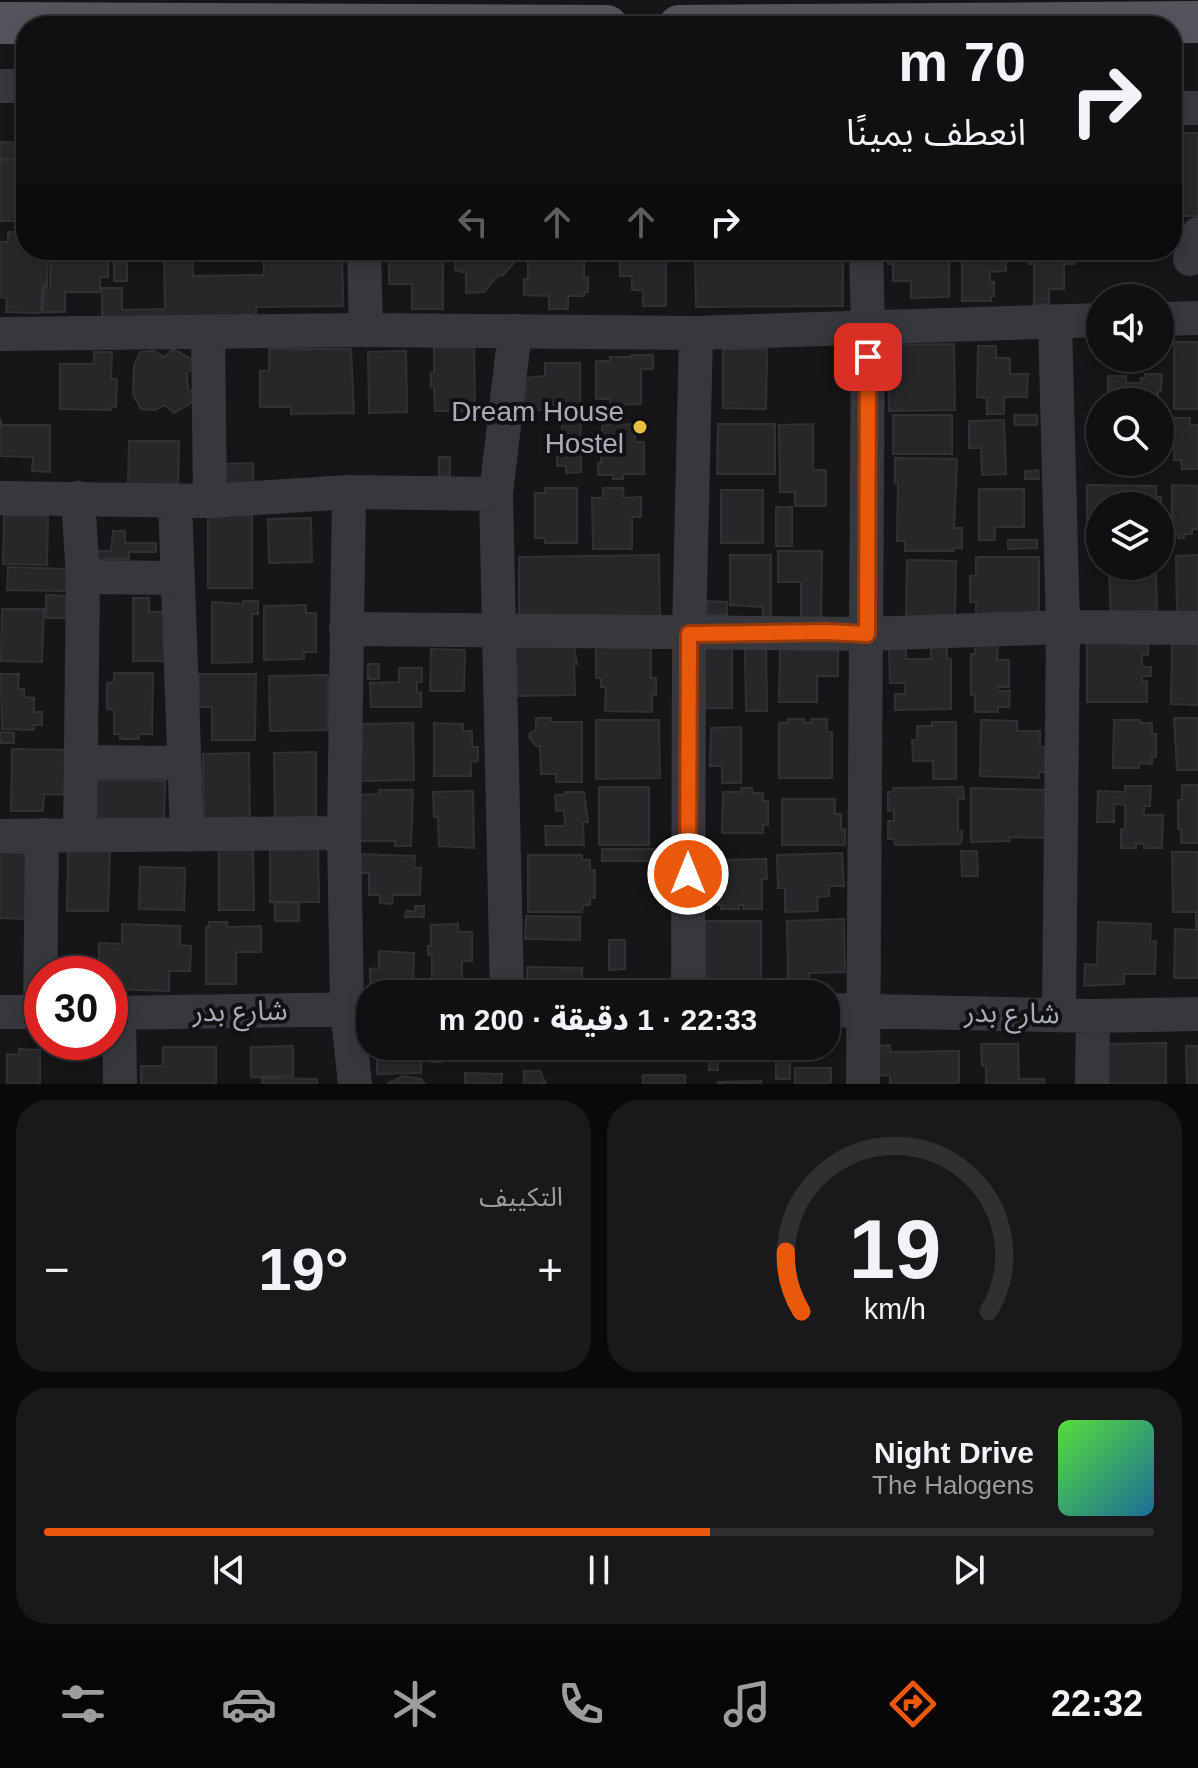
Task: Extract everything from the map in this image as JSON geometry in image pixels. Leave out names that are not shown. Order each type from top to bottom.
[{"type":"street","points":[[364,260],[366,330]]},
{"type":"street","points":[[863,1084],[866,260]]},
{"type":"street","points":[[1174,319],[1198,318]]},
{"type":"street","points":[[0,334],[366,330],[696,333],[1086,321]]},
{"type":"street","points":[[1055,322],[1063,627],[1059,1014]]},
{"type":"street","points":[[507,980],[496,494],[515,331]]},
{"type":"street","points":[[208,333],[210,501]]},
{"type":"street","points":[[688,980],[689,634],[696,333]]},
{"type":"street","points":[[0,498],[210,501],[349,492],[496,494]]},
{"type":"street","points":[[349,492],[344,833],[357,980]]},
{"type":"street","points":[[78,498],[83,577],[80,835]]},
{"type":"street","points":[[175,501],[187,835]]},
{"type":"street","points":[[83,577],[178,578]]},
{"type":"street","points":[[346,629],[867,634],[1063,627],[1198,628]]},
{"type":"street","points":[[81,762],[183,763]]},
{"type":"street","points":[[0,836],[344,833]]},
{"type":"street","points":[[41,956],[42,835]]},
{"type":"street","name":"شارع بدر","points":[[128,1014],[356,1008]]},
{"type":"street","name":"شارع بدر","points":[[840,1010],[1093,1016],[1198,1014]]},
{"type":"street","points":[[0,1012],[24,1012]]},
{"type":"street","points":[[1092,1084],[1093,1016]]},
{"type":"street","points":[[118,1060],[120,1084]]},
{"type":"street","points":[[355,1084],[356,1060]]},
{"type":"building","points":[[1182,133],[1198,133],[1198,216],[1182,216]]},
{"type":"building","points":[[0,142],[16,143],[16,159],[0,159]]},
{"type":"building","points":[[0,161],[16,162],[16,221],[0,221]]},
{"type":"building","points":[[8,232],[16,232],[16,260],[48,260],[47,286],[42,286],[41,313],[6,312],[7,298],[0,297],[0,242],[8,242]]},
{"type":"building","points":[[51,260],[108,260],[108,277],[100,277],[100,292],[65,292],[65,312],[43,312],[44,288],[50,288]]},
{"type":"building","points":[[164,260],[192,260],[193,276],[264,275],[263,260],[342,260],[343,306],[256,307],[256,316],[102,326],[102,288],[122,288],[122,310],[165,309]]},
{"type":"building","points":[[389,260],[443,260],[443,309],[412,309],[412,284],[389,284]]},
{"type":"building","points":[[455,260],[511,260],[514,263],[502,276],[499,274],[484,292],[466,293],[466,273],[455,270]]},
{"type":"building","points":[[528,260],[584,260],[588,292],[584,292],[584,296],[568,296],[568,309],[549,309],[549,296],[524,295],[524,279],[528,279]]},
{"type":"building","points":[[620,260],[666,260],[666,306],[643,306],[643,290],[632,290],[632,276],[620,276]]},
{"type":"building","points":[[695,260],[843,260],[843,306],[696,307]]},
{"type":"building","points":[[888,260],[949,260],[949,297],[911,298],[911,281],[893,281],[893,264],[888,264]]},
{"type":"building","points":[[962,260],[1006,260],[1006,271],[990,272],[990,282],[994,282],[991,301],[962,301]]},
{"type":"building","points":[[1029,260],[1074,260],[1074,264],[1064,264],[1064,289],[1049,289],[1049,304],[1034,305],[1034,264],[1029,264]]},
{"type":"building","points":[[114,262],[127,262],[127,281],[114,281]]},
{"type":"building","points":[[1174,342],[1198,342],[1198,409],[1174,409]]},
{"type":"building","points":[[434,344],[474,344],[475,411],[435,411],[434,387],[431,387]]},
{"type":"building","points":[[954,344],[955,410],[889,411],[888,345]]},
{"type":"building","points":[[978,346],[996,346],[996,358],[1010,358],[1010,374],[1028,374],[1027,397],[1004,397],[1004,414],[987,414],[987,398],[977,397]]},
{"type":"building","points":[[173,349],[197,362],[197,366],[187,373],[188,389],[198,395],[198,399],[174,413],[165,405],[155,410],[141,409],[133,394],[134,366],[140,352],[154,351],[164,357]]},
{"type":"building","points":[[269,349],[351,349],[354,413],[291,414],[291,407],[260,407],[260,371],[269,371]]},
{"type":"building","points":[[723,349],[767,349],[766,409],[723,408]]},
{"type":"building","points":[[406,351],[407,412],[369,413],[368,352]]},
{"type":"building","points":[[94,352],[112,352],[111,379],[117,379],[116,407],[111,407],[111,410],[60,409],[60,364],[94,364]]},
{"type":"building","points":[[653,355],[653,369],[641,369],[641,404],[610,405],[610,399],[596,399],[596,361]]},
{"type":"building","points":[[545,363],[580,363],[581,472],[566,473],[566,466],[557,466],[557,439],[562,439],[562,410],[526,410],[525,378],[545,376]]},
{"type":"building","points":[[1145,374],[1162,374],[1161,388],[1108,388],[1108,376],[1126,376],[1126,383],[1141,383],[1141,378],[1145,378]]},
{"type":"building","points":[[893,415],[952,415],[952,454],[893,454]]},
{"type":"building","points":[[1014,415],[1037,415],[1037,425],[1015,425]]},
{"type":"building","points":[[0,418],[2,425],[50,425],[50,472],[32,471],[33,457],[0,456]]},
{"type":"building","points":[[1174,418],[1190,418],[1190,425],[1198,425],[1198,469],[1182,469],[1181,460],[1174,460]]},
{"type":"building","points":[[1004,420],[1006,474],[982,475],[981,448],[969,448],[969,421]]},
{"type":"building","points":[[635,424],[635,442],[644,442],[644,474],[623,474],[623,479],[598,475],[601,456],[597,456],[597,443],[602,443],[602,425]]},
{"type":"building","points":[[718,424],[775,424],[775,474],[717,474]]},
{"type":"building","points":[[813,424],[813,470],[826,470],[826,506],[795,506],[795,492],[780,492],[779,425]]},
{"type":"building","points":[[129,441],[179,441],[178,487],[128,486]]},
{"type":"building","points":[[439,457],[450,457],[450,476],[439,476]]},
{"type":"building","points":[[895,458],[957,459],[954,528],[962,528],[962,548],[954,548],[954,551],[905,551],[905,541],[897,541]]},
{"type":"building","points":[[253,463],[253,490],[223,490],[223,464]]},
{"type":"building","points":[[1038,470],[1039,479],[1025,479],[1025,471]]},
{"type":"building","points":[[1087,485],[1156,486],[1156,492],[1087,492]]},
{"type":"building","points":[[1172,485],[1198,486],[1198,529],[1192,529],[1192,534],[1184,534],[1184,538],[1174,534]]},
{"type":"building","points":[[545,488],[577,488],[577,543],[545,543],[545,538],[535,538],[535,493],[545,493]]},
{"type":"building","points":[[603,488],[623,488],[624,498],[641,497],[641,517],[632,517],[632,549],[593,549],[592,498],[603,498]]},
{"type":"building","points":[[979,489],[1024,489],[1024,527],[995,527],[995,540],[979,540]]},
{"type":"building","points":[[721,490],[763,490],[763,543],[721,543]]},
{"type":"building","points":[[776,507],[792,507],[792,546],[776,546]]},
{"type":"building","points":[[4,515],[48,516],[47,565],[3,564]]},
{"type":"building","points":[[208,515],[252,515],[252,588],[208,588]]},
{"type":"building","points":[[311,518],[312,562],[269,563],[268,519]]},
{"type":"building","points":[[113,531],[125,531],[125,543],[156,543],[156,552],[129,552],[129,559],[90,559],[90,551],[111,551]]},
{"type":"building","points":[[1008,540],[1037,540],[1037,548],[1008,549]]},
{"type":"building","points":[[778,551],[822,551],[821,620],[801,620],[801,582],[778,582]]},
{"type":"building","points":[[659,555],[660,622],[519,624],[519,557]]},
{"type":"building","points":[[730,555],[771,555],[771,617],[763,617],[763,607],[730,605]]},
{"type":"building","points":[[1198,555],[1198,617],[1177,617],[1176,556]]},
{"type":"building","points":[[976,557],[1039,557],[1039,618],[976,618],[976,602],[970,602],[970,576],[976,576]]},
{"type":"building","points":[[907,560],[956,561],[955,619],[906,618]]},
{"type":"building","points":[[8,567],[67,569],[66,591],[7,590]]},
{"type":"building","points":[[1110,580],[1156,580],[1157,616],[1111,618]]},
{"type":"building","points":[[46,595],[66,596],[66,618],[46,618]]},
{"type":"building","points":[[133,598],[149,598],[149,612],[167,612],[166,661],[133,661]]},
{"type":"building","points":[[243,601],[258,601],[258,614],[252,614],[252,662],[212,663],[212,602],[243,604]]},
{"type":"building","points":[[707,601],[727,602],[727,615],[707,615]]},
{"type":"building","points":[[306,605],[306,613],[316,613],[316,652],[304,652],[304,659],[264,660],[264,606]]},
{"type":"building","points":[[2,609],[44,609],[42,662],[1,661]]},
{"type":"building","points":[[1148,638],[1148,655],[1142,655],[1142,667],[1151,667],[1151,676],[1142,676],[1142,681],[1147,681],[1147,702],[1087,702],[1087,639]]},
{"type":"building","points":[[975,641],[998,641],[997,660],[1009,660],[1009,687],[997,687],[998,691],[1010,691],[1009,707],[998,707],[998,712],[975,712],[975,695],[971,695],[971,654],[975,654]]},
{"type":"building","points":[[1172,641],[1198,642],[1198,705],[1171,704]]},
{"type":"building","points":[[745,643],[766,643],[767,711],[746,711]]},
{"type":"building","points":[[947,645],[947,659],[951,659],[951,709],[895,710],[895,694],[905,694],[905,683],[890,683],[889,649],[906,649],[906,659],[931,659],[931,646]]},
{"type":"building","points":[[574,646],[577,664],[574,663],[575,695],[516,696],[515,647]]},
{"type":"building","points":[[700,646],[732,646],[732,708],[699,708]]},
{"type":"building","points":[[780,646],[838,647],[838,676],[817,676],[817,702],[779,702]]},
{"type":"building","points":[[596,647],[651,647],[651,678],[656,678],[652,712],[605,711],[606,687],[601,687],[601,678],[596,678]]},
{"type":"building","points":[[431,649],[465,650],[464,691],[430,691]]},
{"type":"building","points":[[368,664],[379,664],[379,679],[368,679]]},
{"type":"building","points":[[399,668],[422,668],[422,682],[417,682],[421,707],[371,707],[370,683],[399,682]]},
{"type":"building","points":[[114,673],[153,673],[152,734],[139,734],[139,739],[120,739],[120,734],[114,734],[114,709],[107,709],[107,683],[114,683]]},
{"type":"building","points":[[1,674],[19,674],[18,689],[24,689],[24,697],[34,698],[34,712],[42,712],[42,725],[34,725],[34,730],[2,729]]},
{"type":"building","points":[[199,674],[256,674],[255,740],[212,740],[212,707],[199,707]]},
{"type":"building","points":[[328,675],[328,730],[270,731],[269,676]]},
{"type":"building","points":[[536,718],[551,718],[551,722],[582,722],[582,782],[556,782],[556,774],[541,774],[540,746],[536,746],[529,737],[536,730]]},
{"type":"building","points":[[1174,718],[1198,718],[1198,770],[1177,770]]},
{"type":"building","points":[[788,719],[804,719],[804,723],[811,723],[811,719],[827,719],[827,732],[832,732],[832,778],[779,778],[779,723],[788,723]]},
{"type":"building","points":[[596,720],[659,720],[660,778],[596,779]]},
{"type":"building","points":[[981,720],[1017,721],[1017,731],[1040,731],[1040,747],[1045,747],[1045,772],[1039,772],[1039,778],[980,776]]},
{"type":"building","points":[[1114,720],[1152,723],[1152,734],[1156,734],[1156,757],[1152,756],[1152,764],[1139,763],[1139,768],[1113,768]]},
{"type":"building","points":[[932,722],[956,722],[956,779],[933,779],[933,761],[913,761],[912,740],[917,740],[917,726],[932,726]]},
{"type":"building","points":[[413,723],[414,780],[360,781],[359,724]]},
{"type":"building","points":[[434,723],[463,724],[463,731],[472,731],[472,747],[478,747],[478,761],[471,762],[471,776],[434,776]]},
{"type":"building","points":[[741,727],[741,783],[722,783],[722,766],[710,766],[711,728]]},
{"type":"building","points":[[0,732],[14,733],[14,743],[0,743]]},
{"type":"building","points":[[12,749],[70,750],[69,795],[44,794],[43,811],[11,811]]},
{"type":"building","points":[[316,752],[316,822],[275,823],[274,753]]},
{"type":"building","points":[[249,753],[250,821],[204,821],[203,754]]},
{"type":"building","points":[[87,780],[165,781],[164,825],[86,823]]},
{"type":"building","points":[[1182,785],[1198,785],[1198,843],[1181,843],[1178,800],[1182,800]]},
{"type":"building","points":[[1125,786],[1151,786],[1150,806],[1144,806],[1144,815],[1163,815],[1162,848],[1144,848],[1144,844],[1136,843],[1136,848],[1121,848],[1125,805],[1114,804],[1114,822],[1097,822],[1098,791],[1125,792]]},
{"type":"building","points":[[599,787],[649,787],[649,845],[599,845]]},
{"type":"building","points":[[963,787],[964,799],[958,799],[958,832],[962,831],[959,844],[895,845],[894,839],[888,839],[888,821],[894,821],[894,810],[888,811],[888,792],[893,792],[893,788]]},
{"type":"building","points":[[741,788],[752,788],[752,793],[763,793],[763,801],[768,801],[768,825],[763,825],[763,833],[722,833],[723,792],[741,792]]},
{"type":"building","points":[[971,788],[1049,790],[1049,838],[1009,837],[1010,841],[971,842]]},
{"type":"building","points":[[379,790],[413,790],[411,846],[395,846],[395,841],[357,841],[357,795],[379,794]]},
{"type":"building","points":[[473,791],[474,848],[439,846],[433,792]]},
{"type":"building","points":[[565,792],[584,792],[588,822],[583,822],[584,845],[546,845],[545,826],[565,826],[564,810],[556,811],[555,795],[565,795]]},
{"type":"building","points":[[782,799],[835,799],[835,814],[841,814],[841,829],[845,829],[845,845],[782,845]]},
{"type":"building","points":[[68,847],[110,848],[108,911],[67,911]]},
{"type":"building","points":[[253,847],[254,910],[219,910],[219,848]]},
{"type":"building","points":[[270,848],[318,848],[319,902],[270,902]]},
{"type":"building","points":[[602,849],[658,849],[658,861],[602,861]]},
{"type":"building","points":[[961,851],[977,851],[978,876],[962,876]]},
{"type":"building","points":[[0,852],[27,853],[26,919],[0,918]]},
{"type":"building","points":[[1172,852],[1198,852],[1198,912],[1173,912]]},
{"type":"building","points":[[842,853],[844,886],[829,886],[829,896],[817,897],[818,911],[785,912],[785,888],[778,888],[777,855]]},
{"type":"building","points":[[357,854],[415,856],[414,868],[421,868],[420,895],[393,895],[392,904],[380,903],[380,895],[369,895],[369,873],[356,873]]},
{"type":"building","points":[[528,855],[582,855],[582,860],[590,860],[590,870],[595,870],[595,898],[590,898],[590,905],[583,905],[582,912],[528,912]]},
{"type":"building","points":[[766,859],[767,879],[762,879],[762,909],[743,909],[743,905],[739,905],[739,909],[721,909],[718,905],[718,860]]},
{"type":"building","points":[[140,867],[185,868],[184,910],[139,909]]},
{"type":"building","points":[[299,902],[299,921],[275,921],[275,903]]},
{"type":"building","points":[[415,906],[424,906],[424,917],[405,917],[406,911],[415,911]]},
{"type":"building","points":[[1196,913],[1198,978],[1174,978],[1175,929],[1196,930]]},
{"type":"building","points":[[526,916],[580,917],[580,940],[525,939]]},
{"type":"building","points":[[844,919],[845,972],[809,973],[810,980],[788,980],[787,921]]},
{"type":"building","points":[[705,921],[761,921],[761,980],[705,980]]},
{"type":"building","points":[[209,922],[227,922],[227,927],[261,926],[261,952],[236,952],[236,984],[206,984],[206,927],[209,927]]},
{"type":"building","points":[[1098,922],[1151,924],[1150,941],[1156,941],[1155,974],[1124,974],[1124,984],[1084,986],[1085,964],[1097,965]]},
{"type":"building","points":[[122,924],[180,926],[180,945],[191,946],[190,971],[169,971],[169,991],[128,990],[128,956],[99,956],[99,943],[122,944]]},
{"type":"building","points":[[458,924],[458,932],[472,932],[472,961],[462,961],[462,980],[432,980],[432,955],[428,955],[431,925]]},
{"type":"building","points":[[609,940],[625,940],[625,969],[609,970]]},
{"type":"building","points":[[379,951],[414,953],[413,980],[370,980],[370,969],[379,968]]},
{"type":"building","points":[[527,967],[582,968],[582,980],[527,980]]},
{"type":"building","points":[[1166,1043],[1166,1084],[1105,1084],[1105,1044]]},
{"type":"building","points":[[981,1044],[1018,1044],[1019,1079],[1044,1079],[1044,1084],[986,1084]]},
{"type":"building","points":[[890,1045],[890,1052],[959,1051],[959,1084],[890,1084],[890,1075],[873,1076],[873,1046]]},
{"type":"building","points":[[293,1046],[293,1076],[251,1077],[251,1047]]},
{"type":"building","points":[[1186,1046],[1198,1046],[1198,1084],[1187,1084]]},
{"type":"building","points":[[163,1047],[216,1047],[216,1084],[141,1084],[141,1066],[163,1066]]},
{"type":"building","points":[[19,1049],[24,1049],[24,1060],[40,1060],[40,1084],[7,1084],[7,1054],[19,1055]]},
{"type":"building","points":[[377,1060],[421,1060],[421,1073],[377,1074]]},
{"type":"building","points":[[709,1060],[718,1060],[718,1070],[709,1070]]},
{"type":"building","points":[[776,1060],[790,1060],[790,1079],[776,1079]]},
{"type":"building","points":[[795,1068],[831,1068],[831,1084],[795,1084]]},
{"type":"building","points":[[524,1071],[540,1071],[546,1084],[524,1084]]},
{"type":"building","points":[[465,1073],[502,1074],[501,1084],[465,1084]]},
{"type":"building","points":[[643,1075],[685,1075],[685,1084],[643,1084]]},
{"type":"building","points":[[403,1076],[421,1079],[425,1084],[387,1084]]},
{"type":"building","points":[[262,1078],[317,1079],[317,1084],[262,1084]]},
{"type":"building","points":[[761,1081],[761,1084],[718,1084],[718,1082]]},
{"type":"place","name":"Dream House Hostel","points":[[640,427]]},
{"type":"route","points":[[688,874],[689,634],[867,634],[868,357]]}]
